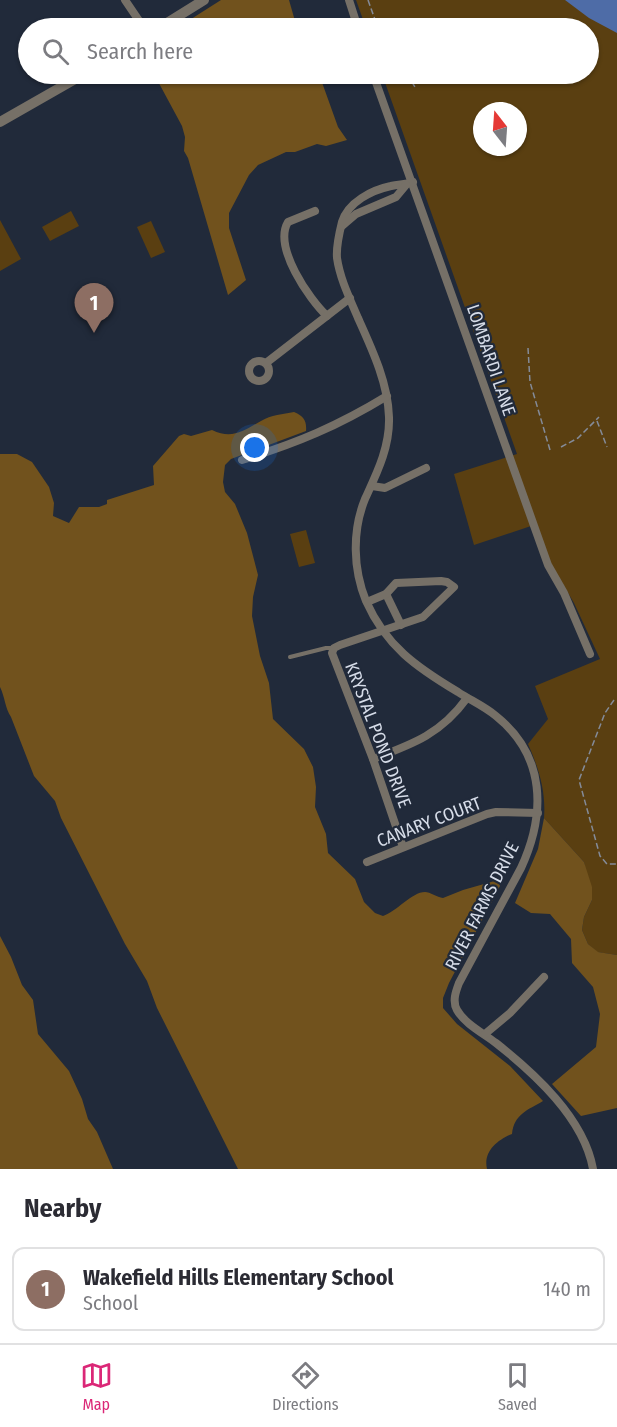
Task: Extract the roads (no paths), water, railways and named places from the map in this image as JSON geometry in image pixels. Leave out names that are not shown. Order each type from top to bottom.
[{"type":"street","points":[[125,0],[137,18]]},
{"type":"street","points":[[175,18],[204,0]]},
{"type":"street","points":[[349,0],[355,18]]},
{"type":"street","points":[[0,122],[66,84]]},
{"type":"street","name":"LOMBARDI LANE","points":[[376,84],[409,183],[548,565],[564,593],[590,654]]},
{"type":"street","points":[[341,227],[356,214],[396,197],[409,183]]},
{"type":"street","name":"RIVER FARMS DRIVE","points":[[409,183],[391,186],[359,200],[345,214],[337,243],[340,274],[379,368],[387,396],[389,419],[381,464],[364,503],[356,543],[358,575],[367,602],[381,631],[397,648],[423,670],[503,722],[526,750],[536,781],[538,813],[532,840],[526,858],[457,988],[456,1008],[465,1020],[529,1070],[564,1109],[581,1137],[593,1169]]},
{"type":"street","points":[[315,211],[288,222],[284,230],[289,257],[303,286],[316,306],[327,316]]},
{"type":"street","points":[[266,363],[350,298]]},
{"type":"street","points":[[242,460],[319,434],[387,396]]},
{"type":"street","points":[[372,486],[385,488],[426,468]]},
{"type":"street","name":"KRYSTAL POND DRIVE","points":[[386,594],[396,583],[441,580],[454,587],[423,617],[334,648],[332,657],[373,759],[403,847]]},
{"type":"street","points":[[367,602],[386,594],[401,624]]},
{"type":"street","points":[[373,759],[412,744],[435,731],[458,710],[467,698]]},
{"type":"street","name":"CANARY COURT","points":[[367,862],[486,814],[496,812],[538,813]]},
{"type":"street","points":[[485,1034],[510,1013],[544,977]]},
{"type":"lane","points":[[290,657],[334,648]]},
{"type":"water","points":[[565,0],[617,0],[617,33],[599,23],[599,18],[589,18]]},
{"type":"place","name":"Wakefield Hills Elementary School","points":[[94,333]]}]
